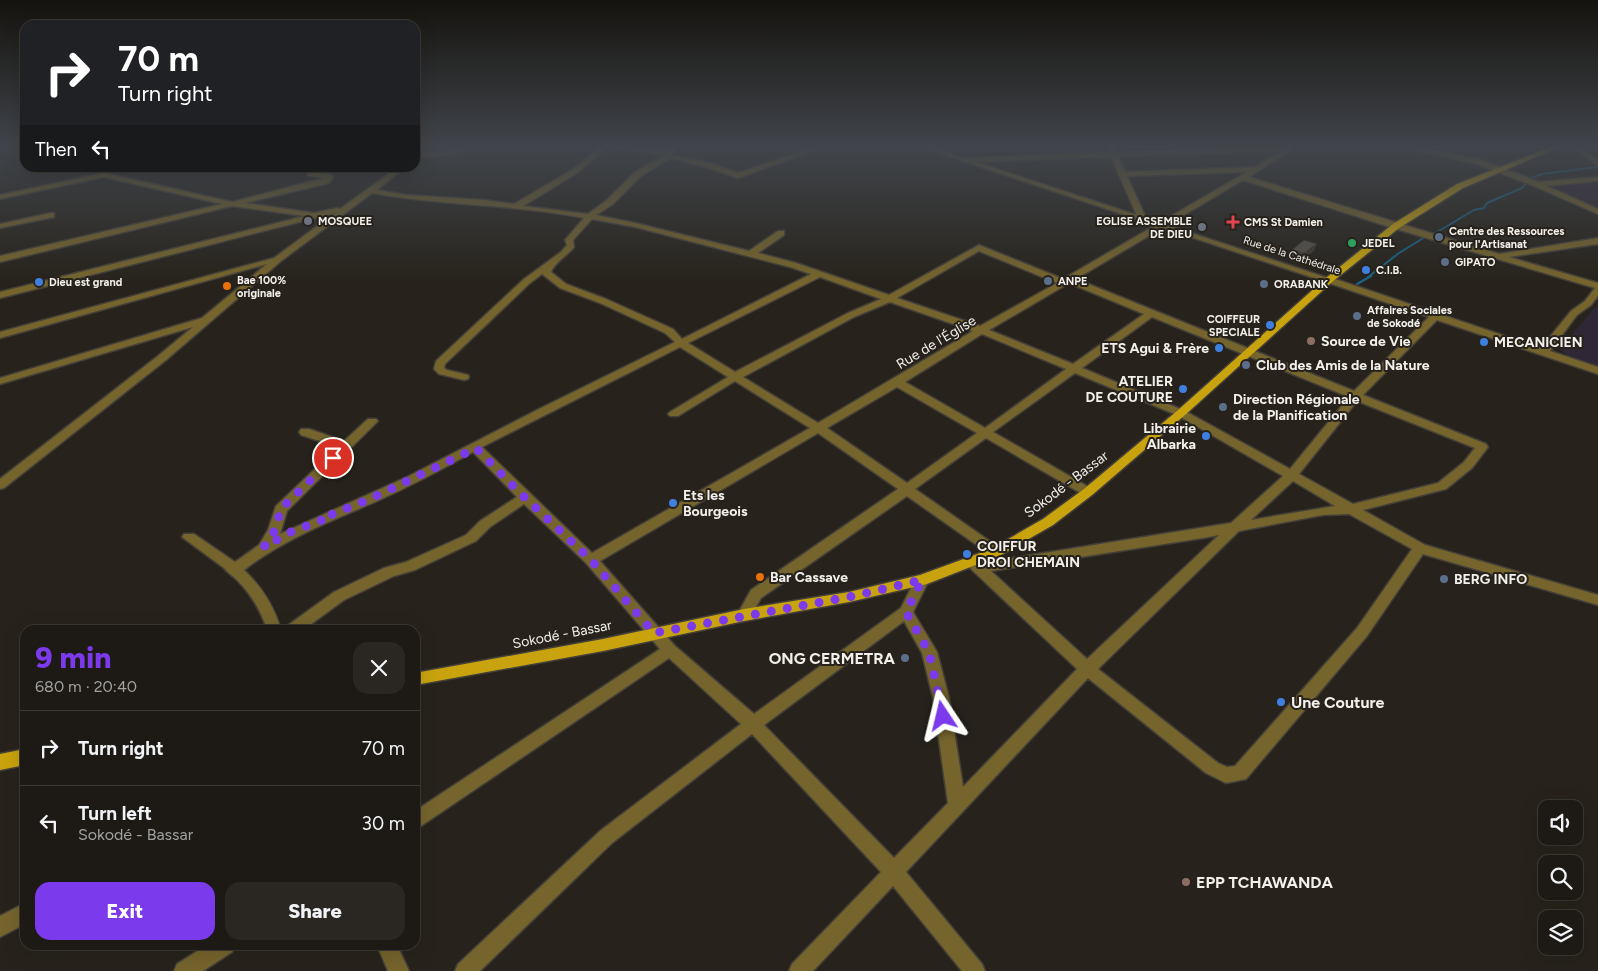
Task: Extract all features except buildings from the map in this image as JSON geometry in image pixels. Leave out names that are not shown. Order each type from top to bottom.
[{"type":"main road","name":"Sokodé - Bassar","points":[[420,679],[602,645],[744,615],[849,597],[976,565],[1048,522],[1088,492],[1181,413],[1328,280],[1396,226],[1451,191]]},
{"type":"main road","points":[[0,762],[20,758]]},
{"type":"street","points":[[0,197],[27,191]]},
{"type":"street","points":[[176,191],[232,204],[318,216]]},
{"type":"street","points":[[0,259],[284,191]]},
{"type":"street","points":[[0,486],[162,358],[278,259],[344,208],[371,191]]},
{"type":"street","points":[[374,191],[406,197],[484,202],[590,216],[635,225],[751,254],[819,274],[981,330],[1181,413],[1420,548],[1598,600]]},
{"type":"street","points":[[515,207],[543,191]]},
{"type":"street","points":[[464,377],[443,372],[439,369],[440,363],[524,284],[564,254],[571,245],[569,240],[590,216],[610,202],[621,191]]},
{"type":"street","name":"Rue de la Cathédrale","points":[[1060,191],[1598,371]]},
{"type":"street","points":[[1129,191],[1142,218]]},
{"type":"street","name":"Rue de l'Église","points":[[591,560],[897,382],[981,330],[1164,226],[1218,191]]},
{"type":"street","points":[[1295,191],[1396,226],[1598,288],[1588,303],[1574,313],[1543,353]]},
{"type":"street","points":[[1553,191],[1598,212]]},
{"type":"street","points":[[0,295],[344,208]]},
{"type":"street","points":[[0,226],[51,215]]},
{"type":"street","points":[[751,254],[781,233]]},
{"type":"street","points":[[1495,256],[1598,241]]},
{"type":"street","points":[[674,414],[736,376],[851,315],[890,298],[979,248],[1152,312],[1248,353],[1482,447],[1468,465],[1442,486],[1351,509],[1323,511],[1203,533],[976,565]]},
{"type":"street","points":[[0,336],[278,259]]},
{"type":"street","points":[[549,265],[546,273],[552,279],[563,286],[603,301],[669,331],[682,344],[819,428],[996,552]]},
{"type":"street","points":[[234,571],[264,547],[291,532],[370,499],[476,448],[544,411],[682,344],[819,274]]},
{"type":"street","points":[[524,284],[534,280],[552,279]]},
{"type":"street","points":[[744,615],[756,594],[906,490],[983,432],[1152,312]]},
{"type":"street","points":[[799,971],[1087,669],[1292,475],[1356,395],[1435,316]]},
{"type":"street","points":[[0,381],[206,320]]},
{"type":"street","points":[[897,382],[1088,492]]},
{"type":"street","points":[[264,547],[275,530],[281,509],[372,422]]},
{"type":"street","points":[[305,432],[346,446]]},
{"type":"street","points":[[476,448],[525,498],[591,560],[670,650],[753,724],[894,871],[975,971]]},
{"type":"street","points":[[299,625],[339,596],[389,572],[410,566],[471,538],[484,524],[525,498]]},
{"type":"street","points":[[189,537],[220,558],[245,579],[261,597],[273,625]]},
{"type":"street","points":[[976,565],[1087,669],[1212,768],[1226,775],[1240,773],[1362,632],[1420,548]]},
{"type":"street","points":[[465,971],[606,837],[753,724],[906,612],[922,580]]},
{"type":"street","points":[[906,612],[929,652],[941,698],[957,806]]},
{"type":"street","points":[[420,819],[670,650]]},
{"type":"street","points":[[0,926],[20,916]]},
{"type":"street","points":[[184,971],[217,950]]},
{"type":"street","points":[[389,950],[399,971]]},
{"type":"shaded area","points":[[1561,191],[1598,191],[1598,208]]},
{"type":"shaded area","points":[[1595,307],[1598,308],[1598,367],[1569,357],[1560,349]]},
{"type":"waterway","points":[[1432,235],[1474,210],[1484,208],[1487,203],[1514,191]]},
{"type":"waterway","points":[[1368,277],[1399,253],[1425,237]]},
{"type":"waterway","points":[[1357,284],[1371,276]]},
{"type":"place","name":"MOSQUEE","points":[[308,221]]},
{"type":"place","name":"CMS St Damien","points":[[1233,222]]},
{"type":"place","name":"EGLISE ASSEMBLE DE DIEU","points":[[1202,227]]},
{"type":"place","name":"Centre des Ressources pour l'Artisanat","points":[[1439,237]]},
{"type":"place","name":"JEDEL","points":[[1352,243]]},
{"type":"place","name":"GIPATO","points":[[1445,262]]},
{"type":"place","name":"C.I.B.","points":[[1366,270]]},
{"type":"place","name":"ANPE","points":[[1048,281]]},
{"type":"place","name":"Dieu est grand","points":[[39,282]]},
{"type":"place","name":"ORABANK","points":[[1264,284]]},
{"type":"place","name":"Bae 100% originale","points":[[227,286]]},
{"type":"place","name":"Affaires Sociales de Sokodé","points":[[1357,316]]},
{"type":"place","name":"COIFFEUR SPECIALE","points":[[1270,325]]},
{"type":"place","name":"Source de Vie","points":[[1311,341]]},
{"type":"place","name":"MECANICIEN","points":[[1484,342]]},
{"type":"place","name":"ETS Agui & Frère","points":[[1219,348]]},
{"type":"place","name":"Club des Amis de la Nature","points":[[1246,365]]},
{"type":"place","name":"ATELIER DE COUTURE","points":[[1183,389]]},
{"type":"place","name":"Direction Régionale de la Planification","points":[[1223,407]]},
{"type":"place","name":"Librairie Albarka","points":[[1206,436]]},
{"type":"place","name":"Ets les Bourgeois","points":[[673,503]]},
{"type":"place","name":"COIFFUR DROI CHEMAIN","points":[[967,554]]},
{"type":"place","name":"Bar Cassave","points":[[760,577]]},
{"type":"place","name":"BERG INFO","points":[[1444,579]]},
{"type":"place","name":"ONG CERMETRA","points":[[905,658]]},
{"type":"place","name":"Une Couture","points":[[1281,702]]},
{"type":"place","name":"EPP TCHAWANDA","points":[[1186,882]]},
{"type":"route","points":[[333,458],[281,509],[275,530],[264,547],[291,532],[370,499],[442,462],[476,448],[518,491],[591,560],[654,633],[849,597],[922,580],[906,612],[929,652],[941,698],[943,716]]}]
